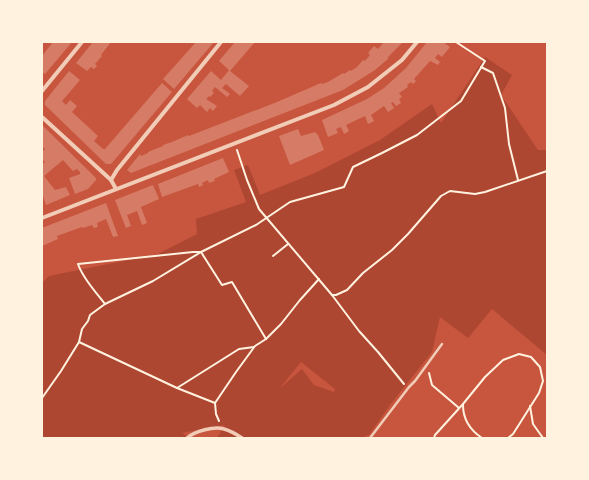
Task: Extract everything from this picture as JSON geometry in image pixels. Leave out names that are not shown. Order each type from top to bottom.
[{"type":"street","points":[[42,91],[82,42]]},
{"type":"street","points":[[111,180],[117,170],[221,42]]},
{"type":"street","points":[[42,218],[334,105],[368,87],[402,60],[417,42]]},
{"type":"street","points":[[42,117],[111,180],[116,189]]},
{"type":"street","points":[[187,438],[206,429],[223,428],[242,438]]},
{"type":"lane","points":[[370,438],[409,387],[416,381],[442,344]]},
{"type":"path","points":[[42,398],[79,342],[82,329],[88,321],[90,315],[106,304],[153,281],[201,252],[256,225],[290,202],[344,187],[353,167],[416,134],[461,101],[485,60],[456,42]]},
{"type":"path","points":[[481,67],[493,73],[505,108],[509,144],[518,180]]},
{"type":"path","points":[[235,144],[255,201],[266,218],[332,295],[359,331],[403,383],[409,387]]},
{"type":"path","points":[[332,295],[336,295],[347,290],[363,273],[392,250],[441,196],[450,191],[475,194],[547,171]]},
{"type":"path","points":[[273,256],[288,244]]},
{"type":"path","points":[[106,304],[88,282],[78,264],[201,252]]},
{"type":"path","points":[[201,252],[222,285],[232,282],[266,339]]},
{"type":"path","points":[[223,428],[216,414],[215,403],[256,346],[266,339],[281,324],[300,300],[319,280]]},
{"type":"path","points":[[79,342],[177,388],[215,403]]},
{"type":"path","points":[[177,388],[239,349],[256,346]]},
{"type":"path","points":[[434,438],[485,377],[503,360],[519,354],[531,357],[540,367],[543,381],[539,393],[513,434],[508,438]]},
{"type":"path","points":[[425,368],[429,373],[432,385],[459,408]]},
{"type":"path","points":[[463,404],[463,412],[466,421],[482,438]]},
{"type":"path","points":[[530,405],[533,424],[543,438]]},
{"type":"shaded area","points":[[485,57],[512,75],[501,95],[538,150],[547,150],[547,355],[492,309],[468,338],[440,317],[432,352],[390,405],[369,435],[361,438],[217,438],[225,425],[182,433],[190,438],[42,438],[42,283],[49,276],[158,254],[197,234],[196,219],[246,202],[234,170],[248,165],[260,195],[315,173],[380,140],[432,104],[441,123]],"holes":[[[301,362],[335,389],[334,392],[314,385],[302,369],[279,389]]]},
{"type":"building","points":[[53,42],[72,42],[45,74],[42,72],[42,56]]},
{"type":"building","points":[[93,42],[111,42],[95,64],[97,66],[94,69],[91,67],[87,71],[76,63]]},
{"type":"building","points":[[196,42],[214,42],[174,89],[163,79]]},
{"type":"building","points":[[235,42],[255,42],[230,71],[249,86],[240,96],[226,84],[222,88],[230,94],[227,97],[215,87],[212,91],[214,93],[206,99],[217,106],[213,111],[210,108],[207,112],[200,105],[197,108],[187,99],[211,71],[221,80],[229,70],[219,61]]},
{"type":"building","points":[[384,42],[403,42],[388,57],[388,59],[375,70],[343,90],[131,173],[127,170],[140,154],[141,156],[163,145],[277,102],[321,83],[328,82],[343,73],[344,74],[350,70],[351,71],[363,60],[365,61],[370,55],[368,53],[374,46],[378,49]]},
{"type":"building","points":[[427,42],[443,42],[450,47],[442,57],[438,54],[435,58],[440,62],[438,65],[430,61],[414,79],[416,81],[413,84],[411,82],[407,85],[408,87],[399,93],[402,97],[399,99],[401,103],[396,106],[393,102],[391,103],[394,108],[388,112],[384,106],[371,115],[374,121],[368,124],[365,116],[346,125],[349,131],[344,134],[341,127],[336,129],[338,133],[328,137],[322,120],[367,99],[384,88],[406,68]]},
{"type":"building","points":[[69,71],[80,80],[62,101],[66,105],[70,100],[77,106],[72,112],[98,136],[94,141],[103,149],[105,149],[162,83],[172,92],[111,164],[106,164],[45,105],[45,101]]},
{"type":"building","points":[[42,125],[96,178],[88,189],[75,194],[69,178],[80,174],[80,172],[77,169],[73,171],[63,160],[44,176],[55,190],[66,187],[70,195],[46,205],[42,193],[42,164],[45,162],[42,159],[42,152],[45,149],[42,146]]},
{"type":"building","points":[[298,129],[301,136],[315,132],[318,135],[324,150],[290,165],[279,136]]},
{"type":"building","points":[[223,158],[229,172],[214,179],[215,181],[209,183],[208,180],[202,183],[203,185],[199,187],[198,184],[162,197],[158,184]]},
{"type":"building","points":[[153,185],[159,199],[141,207],[147,223],[142,225],[137,211],[127,215],[131,226],[126,228],[115,200]]},
{"type":"building","points":[[106,203],[118,236],[113,237],[106,219],[97,223],[98,227],[94,228],[92,225],[82,227],[57,236],[58,239],[42,246],[42,228]]}]
